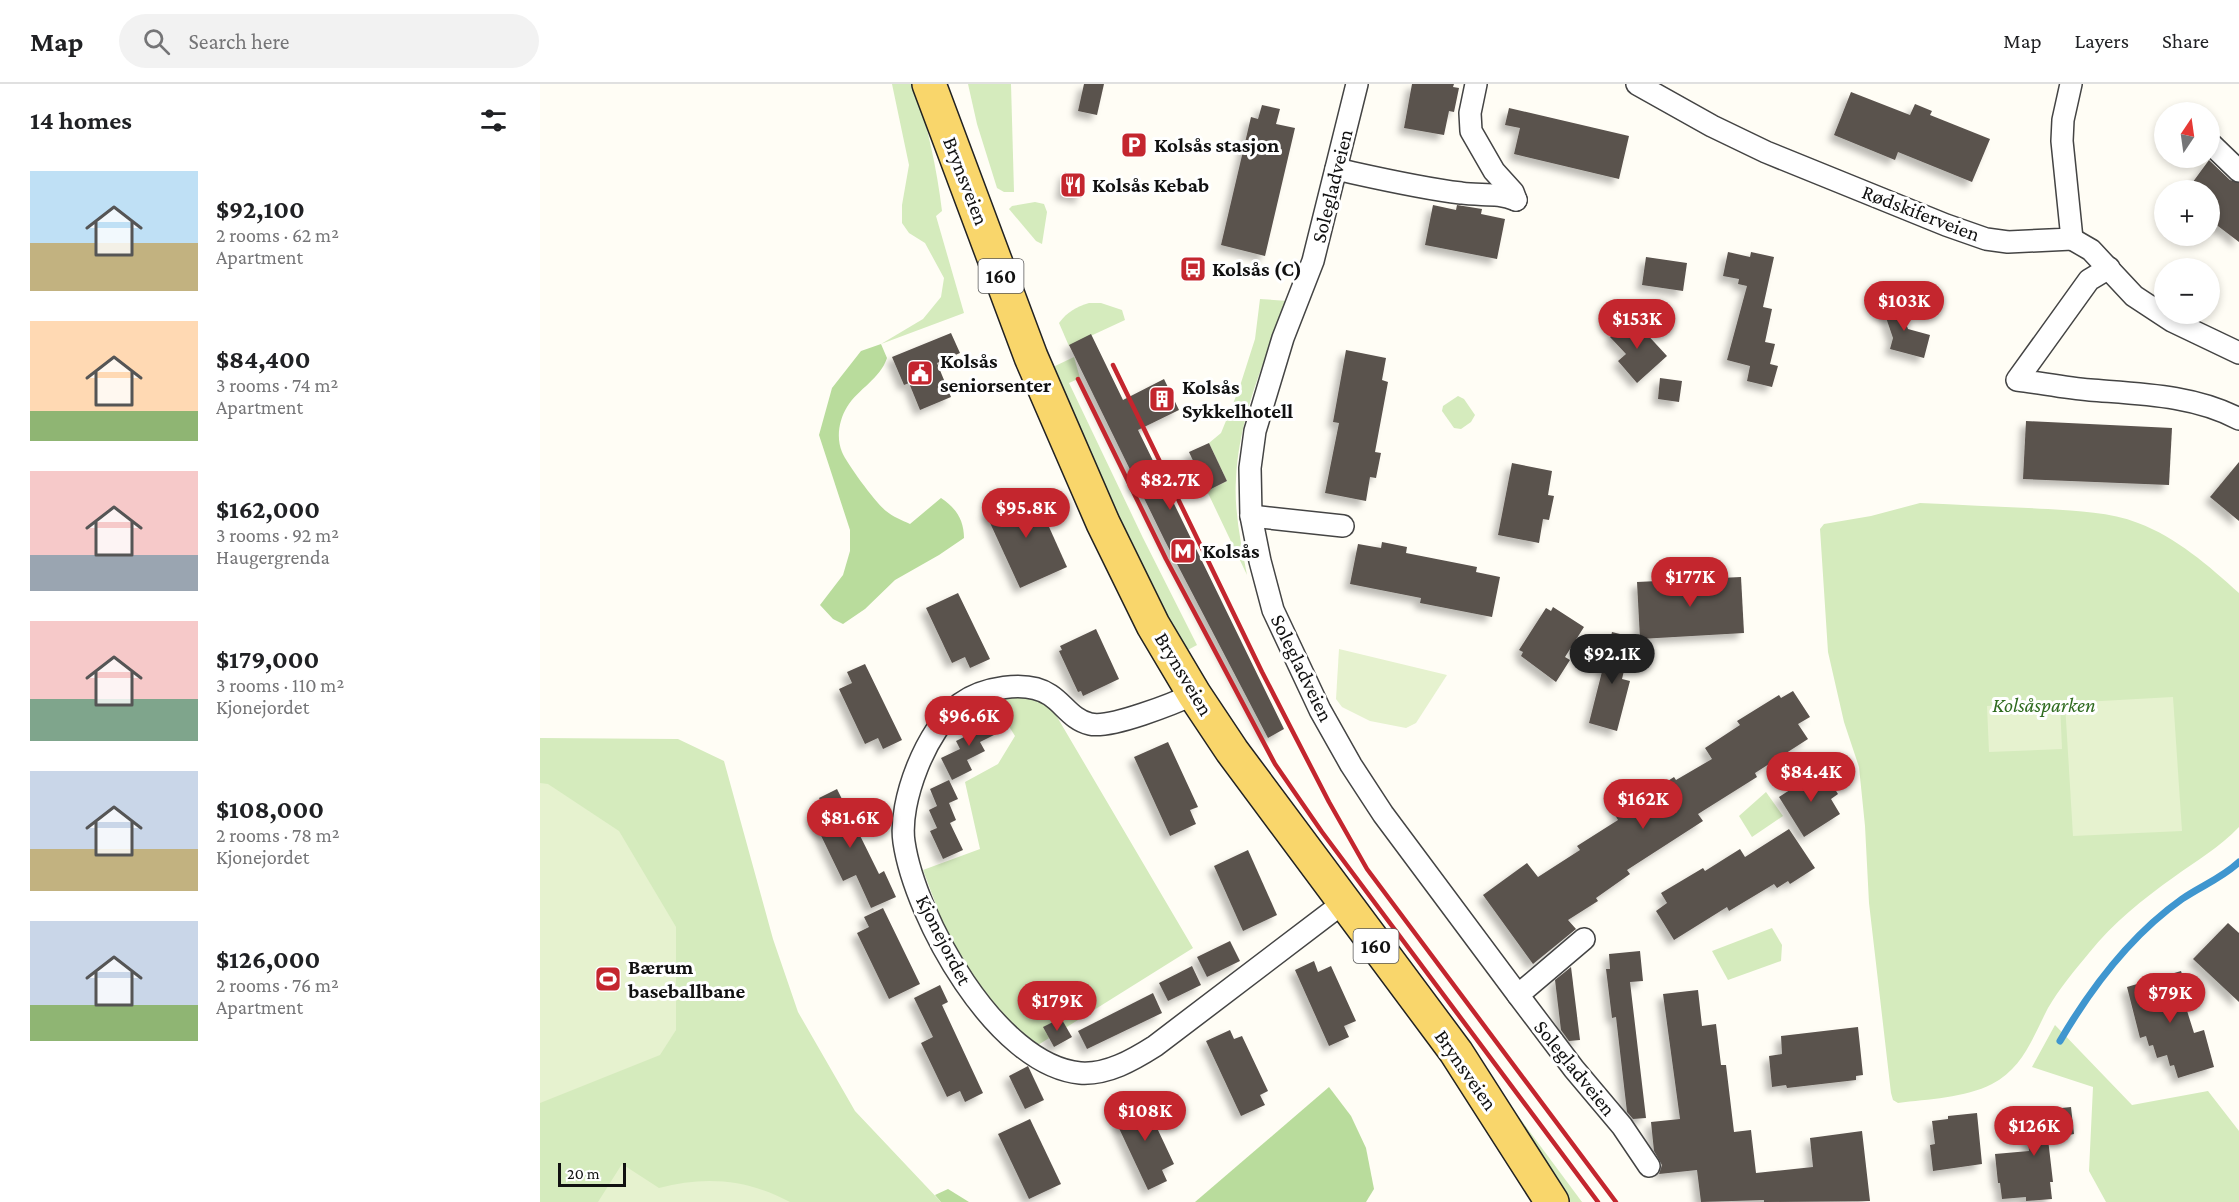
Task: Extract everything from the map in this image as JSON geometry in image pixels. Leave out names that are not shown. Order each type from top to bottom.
[{"type":"main road","name":"Brynsveien","points":[[929,84],[1031,357],[1080,472],[1154,625],[1194,694],[1232,751],[1456,1052],[1552,1202]]},
{"type":"street","name":"Solegladveien","points":[[1358,84],[1313,261],[1306,282],[1292,310],[1255,431],[1250,468],[1251,516],[1273,610],[1320,710],[1351,765],[1396,833],[1574,1069],[1622,1126],[1649,1166]]},
{"type":"street","points":[[1336,169],[1421,187],[1464,194],[1506,196],[1516,200],[1513,192],[1494,171],[1471,131],[1470,113],[1476,84]]},
{"type":"street","name":"Rødskiferveien","points":[[1637,84],[1712,126],[1766,152],[1946,225],[1986,239],[2007,242],[2072,239]]},
{"type":"street","points":[[2071,84],[2063,120],[2062,141],[2072,239],[2091,250],[2134,296],[2172,321],[2239,353]]},
{"type":"street","points":[[2220,153],[2239,171]]},
{"type":"street","points":[[2109,268],[2089,280],[2017,380],[2086,390],[2169,396],[2224,411],[2239,419]]},
{"type":"street","points":[[1251,516],[1343,526]]},
{"type":"street","name":"Kjonejordet","points":[[1194,694],[1123,719],[1091,725],[1071,715],[1050,695],[1025,687],[999,688],[982,691],[970,697],[958,705],[945,719],[924,751],[914,776],[904,819],[904,841],[922,904],[965,985],[1015,1042],[1036,1057],[1071,1071],[1083,1073],[1100,1071],[1127,1064],[1155,1046],[1343,903]]},
{"type":"street","points":[[1518,995],[1584,939]]},
{"type":"green space","points":[[892,84],[915,84],[937,179],[942,211],[936,216],[964,313],[881,344],[923,319],[941,297],[944,278],[925,243],[909,233],[902,223],[902,205],[909,165]]},
{"type":"green space","points":[[968,84],[1011,84],[1014,192],[1004,192],[997,188],[977,124]]},
{"type":"green space","points":[[1035,202],[1044,204],[1047,212],[1042,244],[1036,241],[1009,209],[1012,206]]},
{"type":"green space","points":[[1260,299],[1288,301],[1254,388],[1238,456],[1236,503],[1247,575],[1207,491],[1227,481],[1209,443],[1221,433],[1239,389],[1255,339]]},
{"type":"green space","points":[[1089,303],[1101,303],[1122,310],[1125,320],[1069,346],[1059,323],[1072,310]]},
{"type":"green space","points":[[881,344],[887,358],[884,365],[847,407],[842,418],[839,435],[842,452],[862,483],[881,507],[889,513],[910,524],[941,498],[958,515],[963,526],[964,538],[895,580],[865,609],[843,624],[833,619],[820,605],[843,575],[850,551],[850,530],[819,435],[832,388],[861,351]]},
{"type":"green space","points":[[1074,357],[1080,378],[1069,383],[1197,645],[1184,652],[1118,524],[1053,367]]},
{"type":"green space","points":[[1458,396],[1464,399],[1475,415],[1471,422],[1461,429],[1454,428],[1442,411],[1443,406]]},
{"type":"green space","name":"Kolsåsparken","points":[[1920,503],[2070,510],[2128,519],[2179,544],[2239,593],[2239,827],[2216,847],[2162,885],[2108,932],[2062,987],[2048,1008],[2026,1051],[2003,1077],[1981,1089],[1970,1092],[1898,1103],[1893,1100],[1891,1093],[1869,903],[1859,767],[1844,722],[1828,652],[1820,529],[1824,524],[1871,516]]},
{"type":"green space","points":[[1339,649],[1447,675],[1416,723],[1406,728],[1370,721],[1342,707],[1336,699]]},
{"type":"green space","points":[[1043,693],[1193,948],[1038,1045],[1010,1025],[976,988],[948,937],[923,870],[980,849],[965,782],[998,764],[1015,736],[993,701]]},
{"type":"green space","points":[[2173,697],[2182,831],[2073,836],[2065,703]]},
{"type":"green space","points":[[2060,703],[2062,749],[1989,752],[1987,706]]},
{"type":"green space","points":[[540,738],[678,739],[724,761],[773,939],[798,1012],[855,1111],[941,1202],[540,1202]]},
{"type":"green space","name":"Bærum baseballbane","points":[[540,783],[548,784],[619,831],[676,927],[676,1030],[660,1055],[540,1103]]},
{"type":"green space","points":[[1766,792],[1783,816],[1752,837],[1739,816]]},
{"type":"green space","points":[[1772,928],[1782,945],[1781,961],[1728,980],[1712,951]]},
{"type":"green space","points":[[2055,1025],[2132,1105],[2208,1091],[2239,1131],[2239,1202],[2106,1202],[2089,1171],[2093,1087],[2032,1067]]},
{"type":"green space","points":[[1329,1087],[1351,1116],[1366,1148],[1374,1189],[1366,1202],[1195,1202]]},
{"type":"green space","points":[[1507,1101],[1582,1202],[1566,1202]]},
{"type":"green space","points":[[622,1164],[659,1188],[693,1182],[726,1182],[758,1188],[790,1202],[598,1202]]},
{"type":"green space","points":[[948,1189],[969,1202],[941,1202],[935,1195]]},
{"type":"building","points":[[1084,84],[1104,84],[1097,115],[1078,111]]},
{"type":"building","points":[[1412,84],[1454,84],[1453,87],[1459,88],[1454,112],[1449,111],[1444,135],[1404,128]]},
{"type":"building","points":[[1851,92],[1910,115],[1915,104],[1932,111],[1930,115],[1990,139],[1972,182],[1898,152],[1895,160],[1834,135]]},
{"type":"building","points":[[1262,105],[1280,109],[1276,124],[1295,128],[1265,256],[1221,245],[1251,117],[1258,119]]},
{"type":"building","points":[[1509,108],[1629,136],[1619,179],[1514,154],[1520,128],[1505,125]]},
{"type":"building","points":[[2203,168],[2217,168],[2230,180],[2239,183],[2239,242],[2220,228],[2220,180],[2194,180]]},
{"type":"building","name":"Kolsås Kebab","points":[[1065,172],[1085,176],[1081,198],[1061,194]]},
{"type":"building","points":[[1433,205],[1456,210],[1457,205],[1482,209],[1481,214],[1505,219],[1497,259],[1425,245]]},
{"type":"building","points":[[1728,252],[1750,257],[1751,252],[1774,257],[1763,307],[1772,309],[1765,342],[1775,344],[1770,364],[1778,366],[1772,387],[1747,381],[1750,366],[1727,360],[1747,286],[1738,284],[1739,279],[1723,276]]},
{"type":"building","points":[[1646,257],[1687,263],[1683,291],[1642,285]]},
{"type":"building","points":[[1896,297],[1908,329],[1930,335],[1924,358],[1890,349],[1893,338],[1881,303]]},
{"type":"building","points":[[1632,318],[1667,356],[1637,383],[1618,361],[1626,354],[1610,337]]},
{"type":"building","name":"Kolsås seniorsenter","points":[[951,333],[960,353],[937,363],[951,397],[920,410],[909,383],[904,385],[892,357]]},
{"type":"building","points":[[1091,334],[1123,400],[1164,379],[1179,410],[1138,430],[1284,729],[1268,738],[1165,541],[1069,345]]},
{"type":"building","points":[[1346,350],[1386,358],[1382,380],[1388,382],[1375,452],[1381,453],[1376,478],[1370,477],[1366,501],[1325,493],[1339,423],[1333,422]]},
{"type":"building","points":[[1660,378],[1682,381],[1679,402],[1658,399]]},
{"type":"building","points":[[2026,421],[2172,428],[2169,485],[2023,479]]},
{"type":"building","points":[[1209,443],[1227,481],[1207,491],[1189,452]]},
{"type":"building","points":[[2239,462],[2239,521],[2210,497]]},
{"type":"building","points":[[1512,463],[1552,471],[1548,495],[1554,496],[1549,520],[1543,519],[1539,543],[1498,535]]},
{"type":"building","points":[[1032,489],[1067,567],[1020,588],[985,512]]},
{"type":"building","points":[[1382,542],[1407,547],[1406,553],[1477,567],[1476,572],[1500,577],[1492,617],[1420,603],[1421,598],[1350,584],[1358,544],[1381,548]]},
{"type":"building","points":[[1741,577],[1744,633],[1640,639],[1637,582]]},
{"type":"building","points":[[958,593],[990,659],[970,668],[965,657],[952,663],[926,608]]},
{"type":"building","points":[[1553,607],[1584,627],[1565,657],[1570,660],[1556,682],[1521,656],[1523,652],[1519,650],[1546,608],[1551,611]]},
{"type":"building","points":[[1096,629],[1119,679],[1083,696],[1081,691],[1078,692],[1059,651],[1062,650],[1060,646]]},
{"type":"building","points":[[1612,632],[1632,637],[1622,679],[1630,681],[1617,731],[1589,723]]},
{"type":"building","points":[[865,664],[902,740],[883,749],[878,738],[865,744],[839,689],[852,683],[847,672]]},
{"type":"building","points":[[1793,691],[1810,717],[1798,724],[1808,739],[1755,773],[1757,777],[1698,814],[1703,821],[1627,870],[1630,874],[1596,898],[1598,901],[1568,920],[1576,929],[1533,964],[1483,895],[1527,863],[1538,877],[1580,850],[1577,846],[1618,820],[1615,815],[1674,777],[1676,780],[1712,759],[1705,748],[1740,725],[1737,721],[1779,695],[1781,698]]},
{"type":"building","points":[[988,713],[998,733],[980,742],[985,751],[967,760],[972,770],[952,780],[941,758],[960,749],[956,741],[974,732],[969,723]]},
{"type":"building","points":[[1168,742],[1198,807],[1190,810],[1196,824],[1170,836],[1134,757]]},
{"type":"building","points":[[1822,769],[1838,794],[1831,799],[1840,814],[1804,837],[1779,797]]},
{"type":"building","points":[[949,780],[958,799],[949,803],[956,820],[950,823],[963,850],[943,859],[930,831],[937,828],[929,810],[937,806],[930,789]]},
{"type":"building","points":[[837,789],[879,874],[884,871],[896,897],[871,908],[856,875],[843,881],[811,815],[824,808],[819,798]]},
{"type":"building","points":[[1789,829],[1815,868],[1790,884],[1788,881],[1777,888],[1774,884],[1729,911],[1727,907],[1674,940],[1656,911],[1667,903],[1661,893],[1703,868],[1705,871],[1740,849],[1745,857]]},
{"type":"building","points":[[1248,850],[1277,915],[1243,931],[1214,866]]},
{"type":"building","points":[[883,908],[920,984],[889,999],[857,933],[869,927],[864,917]]},
{"type":"building","points":[[2228,923],[2239,933],[2239,1002],[2193,959]]},
{"type":"building","points":[[1230,941],[1240,961],[1207,977],[1197,957]]},
{"type":"building","points":[[1640,951],[1643,981],[1630,982],[1646,1118],[1633,1119],[1627,1112],[1616,1017],[1612,1018],[1606,969],[1610,969],[1609,954]]},
{"type":"building","points":[[1314,961],[1318,972],[1331,966],[1356,1021],[1344,1026],[1349,1037],[1329,1046],[1295,970]]},
{"type":"building","points":[[1192,966],[1201,985],[1168,1001],[1159,983]]},
{"type":"building","points":[[1571,967],[1580,1040],[1569,1041],[1561,1030],[1555,980]]},
{"type":"building","points":[[2181,971],[2189,996],[2183,998],[2194,1033],[2204,1030],[2214,1067],[2178,1078],[2174,1065],[2170,1066],[2167,1055],[2157,1058],[2153,1045],[2149,1046],[2146,1036],[2140,1038],[2127,987]]},
{"type":"building","points":[[940,985],[948,1002],[942,1005],[983,1093],[965,1102],[960,1091],[947,1097],[921,1043],[933,1037],[914,998]]},
{"type":"building","points":[[1698,990],[1702,1026],[1716,1024],[1721,1065],[1726,1065],[1734,1132],[1751,1130],[1756,1173],[1813,1167],[1810,1138],[1862,1131],[1870,1201],[1701,1202],[1697,1170],[1659,1174],[1662,1165],[1654,1151],[1651,1122],[1680,1119],[1663,994]]},
{"type":"building","points":[[1153,993],[1162,1013],[1087,1049],[1078,1031]]},
{"type":"building","points":[[1061,1018],[1072,1037],[1054,1047],[1043,1027]]},
{"type":"building","points":[[1858,1027],[1863,1075],[1856,1076],[1856,1080],[1787,1088],[1786,1085],[1772,1087],[1769,1056],[1782,1054],[1781,1036]]},
{"type":"building","points":[[1230,1030],[1234,1039],[1242,1036],[1268,1091],[1260,1095],[1265,1105],[1241,1116],[1206,1041]]},
{"type":"building","points":[[1028,1066],[1044,1100],[1025,1109],[1009,1076]]},
{"type":"building","points":[[1144,1093],[1152,1110],[1149,1111],[1174,1164],[1162,1170],[1167,1181],[1148,1190],[1117,1124],[1129,1119],[1122,1104]]},
{"type":"building","points":[[2071,1107],[2074,1134],[2048,1139],[2053,1182],[2050,1182],[2052,1199],[2026,1201],[2026,1197],[2002,1199],[1995,1154],[2029,1151],[2025,1114]]},
{"type":"building","points":[[1977,1113],[1982,1164],[1933,1171],[1930,1145],[1935,1144],[1932,1121],[1948,1119],[1948,1116]]},
{"type":"building","points":[[1030,1119],[1061,1184],[1029,1199],[998,1134]]},
{"type":"waterway","points":[[2060,1041],[2099,982],[2129,946],[2163,913],[2239,862]]},
{"type":"railway","points":[[1113,365],[1262,672],[1329,802],[1367,869],[1616,1202]]},
{"type":"railway","points":[[1078,379],[1166,559],[1275,764],[1322,832],[1598,1202]]},
{"type":"place","name":"Kolsås stasjon","points":[[1134,145]]},
{"type":"place","name":"Kolsås Kebab","points":[[1073,185]]},
{"type":"place","name":"Kolsås (C)","points":[[1193,269]]},
{"type":"place","name":"Kolsås seniorsenter","points":[[920,373]]},
{"type":"place","name":"Kolsås Sykkelhotell","points":[[1162,399]]},
{"type":"place","name":"Kolsås","points":[[1183,551]]},
{"type":"place","name":"Bærum baseballbane","points":[[608,979]]}]
